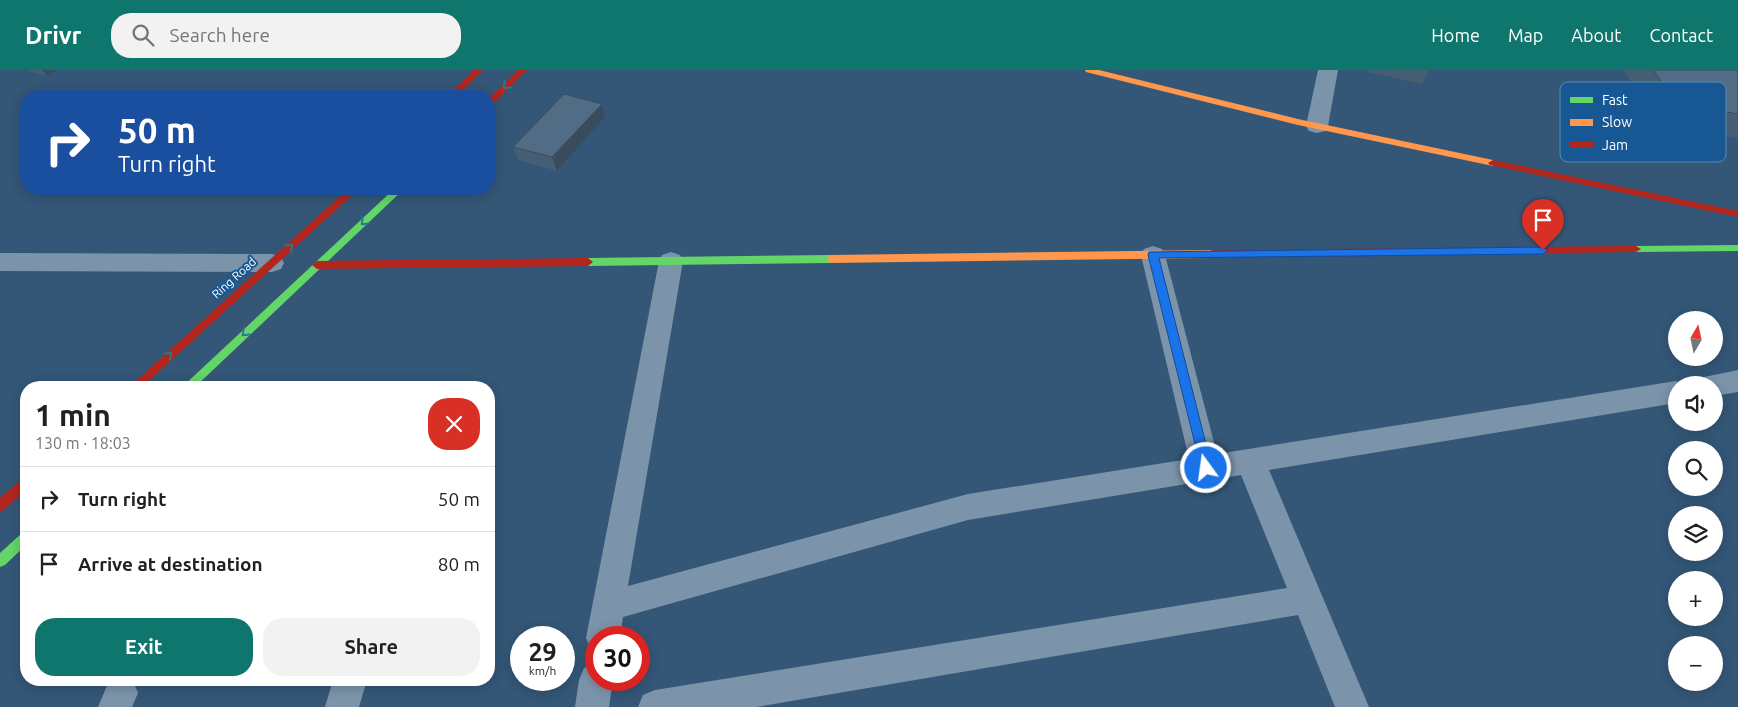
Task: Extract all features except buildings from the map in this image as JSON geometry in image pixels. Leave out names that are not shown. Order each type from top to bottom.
[{"type":"main road","points":[[458,90],[479,70]]},
{"type":"main road","points":[[495,97],[523,70]]},
{"type":"main road","points":[[1089,70],[1317,126],[1738,214]]},
{"type":"main road","name":"Ring Road","points":[[141,381],[347,195]]},
{"type":"main road","points":[[194,381],[393,195]]},
{"type":"main road","points":[[317,266],[1738,248]]},
{"type":"main road","points":[[0,506],[20,488]]},
{"type":"main road","points":[[0,561],[20,543]]},
{"type":"street","points":[[1317,126],[1328,70]]},
{"type":"street","points":[[1153,255],[1206,468]]},
{"type":"street","points":[[605,626],[671,261]]},
{"type":"street","points":[[0,262],[272,263]]},
{"type":"street","points":[[1723,384],[1738,381]]},
{"type":"street","points":[[608,606],[968,507],[1668,393]]},
{"type":"street","points":[[1250,461],[1352,707]]},
{"type":"street","points":[[655,707],[1308,599]]},
{"type":"street","points":[[342,707],[348,686]]},
{"type":"street","points":[[592,707],[594,691]]},
{"type":"traffic: fast","points":[[193,381],[393,195]]},
{"type":"traffic: fast","points":[[1636,249],[1738,248]]},
{"type":"traffic: fast","points":[[588,262],[831,259]]},
{"type":"traffic: fast","points":[[0,561],[20,543]]},
{"type":"traffic: slow","points":[[1089,70],[1298,122],[1493,163]]},
{"type":"traffic: slow","points":[[831,259],[1212,254]]},
{"type":"traffic: jam","points":[[458,90],[479,70]]},
{"type":"traffic: jam","points":[[495,97],[523,70]]},
{"type":"traffic: jam","points":[[1493,163],[1738,214]]},
{"type":"traffic: jam","points":[[141,381],[347,195]]},
{"type":"traffic: jam","points":[[1212,254],[1636,249]]},
{"type":"traffic: jam","points":[[317,265],[588,262]]},
{"type":"traffic: jam","points":[[0,506],[20,488]]},
{"type":"route","points":[[1206,468],[1153,255],[1543,250]]}]
